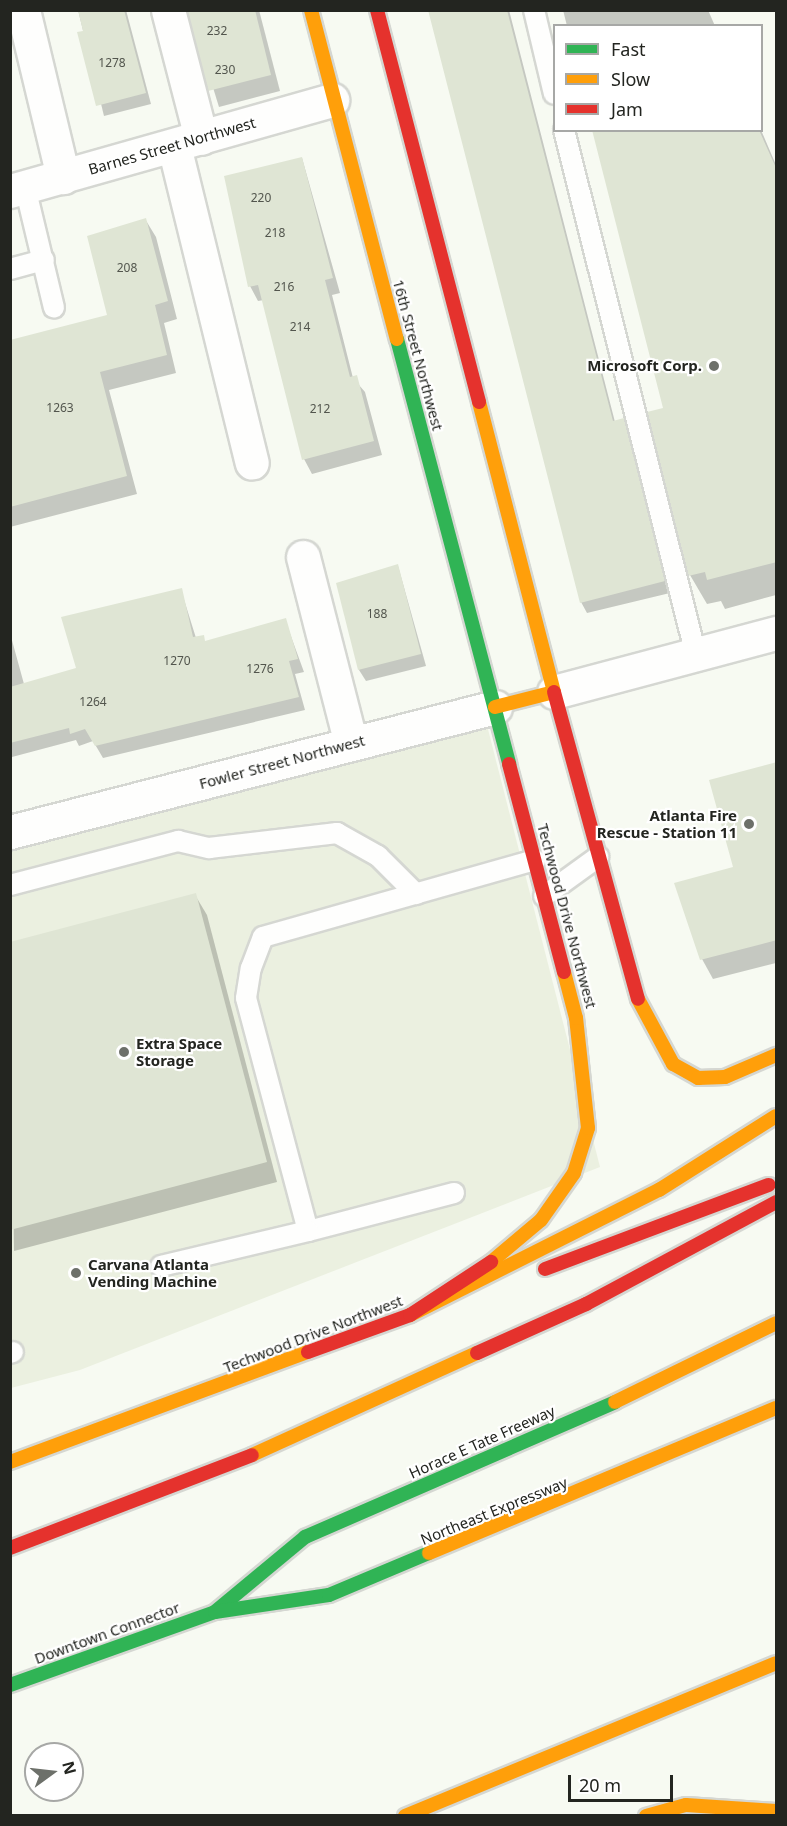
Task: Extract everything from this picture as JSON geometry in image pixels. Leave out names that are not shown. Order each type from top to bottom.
[{"type":"main road","name":"16th Street Northwest","points":[[311,10],[332,100],[495,707]]},
{"type":"main road","points":[[377,10],[554,692],[634,989],[652,1032],[673,1064],[698,1078],[725,1077],[777,1055]]},
{"type":"main road","name":"Fowler Street Northwest","points":[[495,707],[554,692]]},
{"type":"main road","name":"Techwood Drive Northwest","points":[[10,1462],[410,1315],[491,1262],[541,1220],[578,1161],[588,1128],[581,1038],[495,707]]},
{"type":"main road","points":[[410,1315],[659,1190],[777,1116]]},
{"type":"main road","points":[[410,1315],[526,1275],[777,1182]]},
{"type":"main road","points":[[10,1548],[257,1453],[512,1338],[777,1202]]},
{"type":"main road","name":"Horace E Tate Freeway","points":[[215,1612],[305,1537],[650,1387],[777,1323]]},
{"type":"main road","name":"Northeast Expressway","points":[[215,1612],[329,1595],[726,1432],[777,1408]]},
{"type":"main road","points":[[726,1432],[766,1431]]},
{"type":"main road","name":"Downtown Connector","points":[[10,1685],[215,1612]]},
{"type":"main road","points":[[405,1815],[777,1663]]},
{"type":"main road","points":[[646,1815],[686,1805],[777,1811]]},
{"type":"street","points":[[23,10],[63,177]]},
{"type":"street","points":[[168,10],[187,142],[252,463]]},
{"type":"street","name":"Barnes Street Northwest","points":[[18,189],[332,100]]},
{"type":"street","points":[[303,557],[351,744]]},
{"type":"street","points":[[554,692],[777,633]]},
{"type":"street","name":"Fowler Street Northwest","points":[[10,832],[495,707]]},
{"type":"lane","points":[[534,10],[553,86]]},
{"type":"lane","points":[[565,132],[696,655]]},
{"type":"lane","points":[[18,189],[44,260],[54,308]]},
{"type":"lane","points":[[10,269],[44,260]]},
{"type":"lane","points":[[10,885],[178,841],[209,849],[337,833],[378,856],[416,894]]},
{"type":"lane","points":[[544,896],[598,857]]},
{"type":"lane","points":[[308,1231],[246,998],[252,968],[263,937],[535,860]]},
{"type":"lane","points":[[161,1266],[454,1193]]},
{"type":"shaded area","points":[[481,702],[600,1167],[80,1370],[11,1388],[11,829]]},
{"type":"building","points":[[78,10],[124,10],[146,93],[96,106],[77,32],[83,31]]},
{"type":"building","points":[[187,10],[255,10],[271,75],[208,91]]},
{"type":"building","points":[[428,10],[507,10],[613,421],[624,418],[665,581],[580,603]]},
{"type":"building","name":"Microsoft Corp.","points":[[593,132],[760,132],[777,170],[777,562],[707,580],[705,572],[688,576],[647,412],[663,408]]},
{"type":"building","points":[[302,157],[333,278],[325,280],[350,377],[357,375],[374,441],[302,460],[258,285],[248,287],[224,176]]},
{"type":"building","points":[[146,218],[168,301],[155,305],[167,355],[100,372],[127,476],[10,507],[10,340],[107,315],[87,236]]},
{"type":"building","points":[[398,564],[421,654],[358,670],[336,583]]},
{"type":"building","points":[[182,588],[193,637],[204,635],[205,641],[286,618],[298,659],[289,661],[299,697],[95,746],[85,729],[70,734],[69,728],[10,743],[10,687],[76,668],[61,617]]},
{"type":"building","name":"Atlanta Fire Rescue - Station 11","points":[[777,762],[777,940],[700,960],[674,883],[733,867],[709,780]]},
{"type":"building","name":"Extra Space Storage","points":[[196,893],[267,1162],[10,1230],[10,942]]},
{"type":"traffic: fast","points":[[397,339],[509,764]]},
{"type":"traffic: fast","points":[[216,1611],[305,1537],[615,1402]]},
{"type":"traffic: fast","points":[[10,1685],[215,1612],[329,1595],[429,1553]]},
{"type":"traffic: slow","points":[[311,10],[397,339]]},
{"type":"traffic: slow","points":[[479,402],[554,692],[495,707]]},
{"type":"traffic: slow","points":[[491,1262],[541,1220],[574,1173],[588,1128],[576,1018],[564,972]]},
{"type":"traffic: slow","points":[[638,999],[673,1064],[698,1078],[725,1077],[776,1055]]},
{"type":"traffic: slow","points":[[410,1315],[659,1190],[776,1116]]},
{"type":"traffic: slow","points":[[615,1402],[776,1323]]},
{"type":"traffic: slow","points":[[10,1462],[308,1352]]},
{"type":"traffic: slow","points":[[252,1455],[477,1353]]},
{"type":"traffic: slow","points":[[429,1553],[776,1408]]},
{"type":"traffic: slow","points":[[405,1816],[776,1663]]},
{"type":"traffic: slow","points":[[646,1816],[686,1805],[776,1811]]},
{"type":"traffic: jam","points":[[377,10],[479,402]]},
{"type":"traffic: jam","points":[[554,692],[638,999]]},
{"type":"traffic: jam","points":[[509,764],[564,972]]},
{"type":"traffic: jam","points":[[545,1269],[769,1185]]},
{"type":"traffic: jam","points":[[477,1353],[586,1304],[776,1202]]},
{"type":"traffic: jam","points":[[308,1352],[410,1315],[491,1262]]},
{"type":"traffic: jam","points":[[10,1548],[252,1455]]},
{"type":"place","name":"Microsoft Corp.","points":[[714,366]]},
{"type":"place","name":"Atlanta Fire Rescue - Station 11","points":[[749,824]]},
{"type":"place","name":"Extra Space Storage","points":[[124,1052]]},
{"type":"place","name":"Carvana Atlanta Vending Machine","points":[[76,1273]]}]
